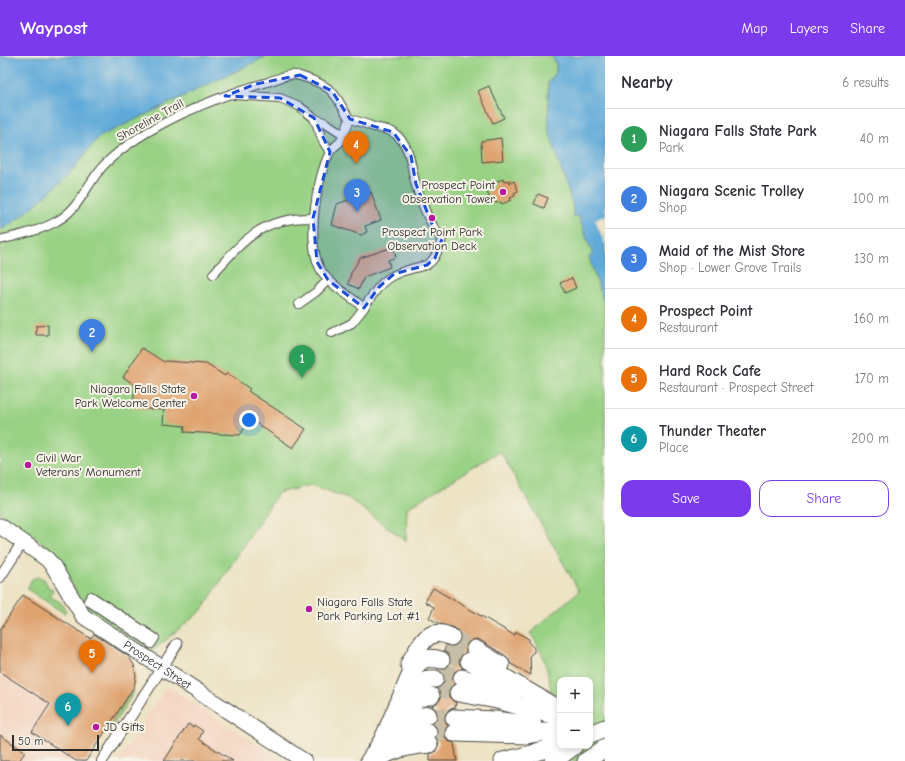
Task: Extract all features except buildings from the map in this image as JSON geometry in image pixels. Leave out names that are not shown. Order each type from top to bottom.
[{"type":"highway","points":[[382,747],[410,736],[435,692],[437,632],[430,635],[423,641],[401,681],[403,707]]},
{"type":"highway","points":[[382,747],[403,707],[410,674],[416,665],[426,658],[435,692]]},
{"type":"highway","points":[[460,697],[499,686],[528,710]]},
{"type":"highway","points":[[403,707],[423,696],[435,692]]},
{"type":"highway","points":[[382,747],[410,715],[435,692]]},
{"type":"highway","points":[[460,697],[528,710]]},
{"type":"highway","points":[[460,697],[557,717]]},
{"type":"highway","points":[[460,697],[557,717]]},
{"type":"highway","points":[[586,761],[605,748]]},
{"type":"highway","points":[[502,761],[561,752]]},
{"type":"main road","name":"Prospect Street","points":[[0,526],[22,543],[47,559],[53,566],[83,616],[299,758]]},
{"type":"street","name":"Shoreline Trail","points":[[0,240],[58,221],[70,212],[79,203],[104,164],[123,147],[167,122],[256,84],[290,75],[300,75],[313,80],[332,91],[350,119]]},
{"type":"street","points":[[225,96],[252,95],[280,98],[299,106],[314,118],[326,123],[343,134]]},
{"type":"street","points":[[314,118],[323,141],[330,152]]},
{"type":"street","points":[[332,334],[352,323],[364,308],[379,287],[394,274],[427,265],[432,262],[442,240],[434,229],[416,184],[411,156],[399,138],[393,132],[350,119],[343,134],[342,140],[330,152],[320,186],[313,218],[314,248],[317,262],[328,280],[364,308]]},
{"type":"street","points":[[213,274],[238,246],[269,224],[293,218],[313,218]]},
{"type":"street","points":[[299,304],[316,292],[328,280]]},
{"type":"street","points":[[0,577],[22,543]]},
{"type":"street","points":[[91,596],[155,638],[151,644],[88,601],[91,596]]},
{"type":"street","points":[[102,761],[177,644]]},
{"type":"highlighted area","points":[[300,75],[332,91],[350,119],[393,132],[411,156],[416,184],[434,229],[442,239],[435,258],[427,265],[394,274],[379,287],[364,308],[328,280],[317,262],[313,218],[330,152],[314,118],[280,98],[225,96],[256,84]]},
{"type":"shaded area","points":[[23,595],[88,637],[91,638],[94,634],[124,653],[134,665],[136,676],[134,687],[86,761],[0,761],[0,630]]},
{"type":"shaded area","points":[[167,686],[282,761],[119,761]]},
{"type":"green space","points":[[267,56],[552,56],[556,64],[556,73],[548,83],[549,130],[573,206],[573,216],[578,215],[593,255],[589,257],[605,305],[605,761],[553,761],[552,711],[549,678],[539,647],[530,633],[579,591],[500,451],[407,508],[406,541],[348,498],[311,485],[278,493],[202,610],[151,652],[89,613],[82,604],[56,552],[0,513],[0,230],[26,212],[54,188],[101,136]]},
{"type":"green space","points":[[37,577],[44,579],[48,587],[53,590],[49,596],[60,602],[66,611],[64,613],[27,589],[32,579]]},
{"type":"green space","points":[[132,690],[134,692],[113,725],[111,723]]},
{"type":"water","points":[[0,56],[267,56],[101,136],[54,188],[26,212],[0,230]]},
{"type":"water","points":[[552,56],[605,56],[605,305],[589,257],[593,254],[578,215],[573,217],[573,206],[549,130],[548,83],[556,73],[556,64]]},
{"type":"pier","points":[[605,216],[605,245],[595,219]]},
{"type":"tunnel","points":[[451,637],[475,649]]},
{"type":"tunnel","points":[[444,652],[469,661]]},
{"type":"tunnel","points":[[437,670],[462,678]]},
{"type":"tunnel","points":[[433,687],[458,693]]},
{"type":"tunnel","points":[[428,715],[454,718]]},
{"type":"tunnel","points":[[428,732],[454,733]]},
{"type":"place","name":"Prospect Point","points":[[356,164]]},
{"type":"place","name":"Prospect Point Observation Tower","points":[[503,192]]},
{"type":"place","name":"Maid of the Mist Store","points":[[357,212]]},
{"type":"place","name":"Prospect Point Park Observation Deck","points":[[432,218]]},
{"type":"place","name":"Niagara Scenic Trolley","points":[[92,352]]},
{"type":"place","name":"Niagara Falls State Park","points":[[302,378]]},
{"type":"place","name":"Niagara Falls State Park Welcome Center","points":[[194,396]]},
{"type":"place","name":"Civil War Veterans' Monument","points":[[28,465]]},
{"type":"place","name":"Niagara Falls State Park Parking Lot #1","points":[[309,609]]},
{"type":"place","name":"Hard Rock Cafe","points":[[92,673]]},
{"type":"place","name":"Thunder Theater","points":[[68,726]]},
{"type":"place","name":"JD Gifts","points":[[96,727]]}]
